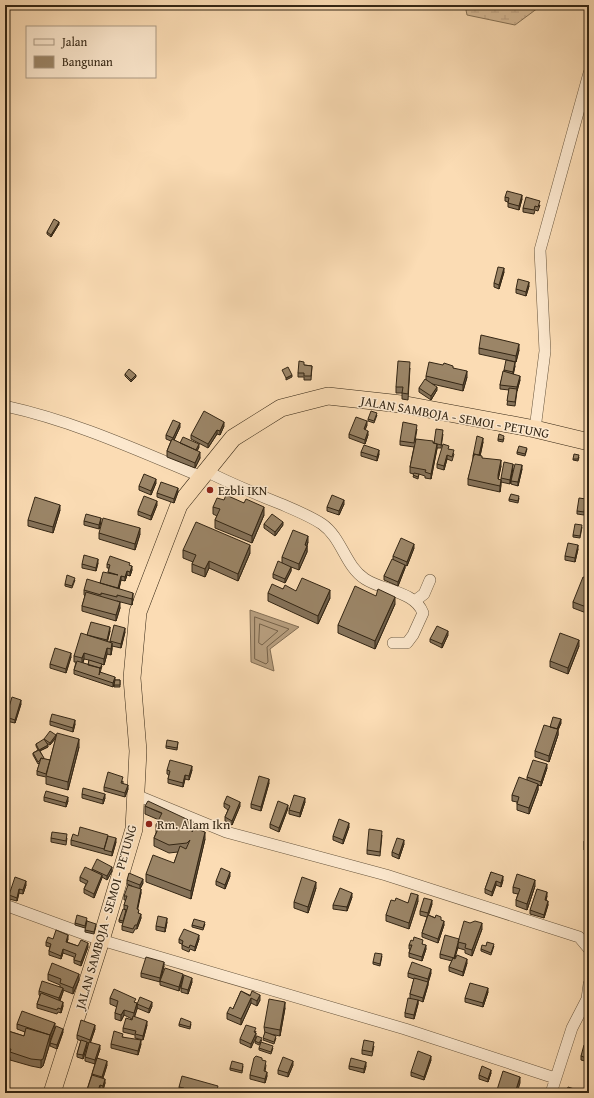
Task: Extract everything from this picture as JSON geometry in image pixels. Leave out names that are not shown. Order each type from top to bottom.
[{"type":"highway","name":"JALAN SAMBOJA - SEMOI - PETUNG","points":[[52,1093],[101,940],[134,830],[138,751],[132,678],[138,612],[180,505],[232,438],[281,408],[328,396],[401,404],[535,429],[589,442]]},
{"type":"street","points":[[535,429],[546,350],[540,250],[589,73]]},
{"type":"street","points":[[5,406],[36,412],[79,426],[304,514],[323,524],[338,538],[356,571],[364,579],[386,590],[416,600],[423,613],[416,630],[407,643],[393,643]]},
{"type":"street","points":[[416,600],[424,594],[430,580]]},
{"type":"street","points":[[136,795],[226,832],[386,875],[579,937],[589,949]]},
{"type":"street","points":[[5,905],[101,940],[405,1029],[555,1078]]},
{"type":"street","points":[[551,1093],[572,1028],[588,999],[589,984]]},
{"type":"green space","points":[[465,5],[542,5],[515,25],[467,15]]},
{"type":"water","points":[[250,610],[299,627],[270,649],[274,671],[251,662]]},
{"type":"building","points":[[507,191],[522,195],[519,206],[508,203],[509,198],[505,197]]},
{"type":"building","points":[[526,197],[540,201],[538,207],[535,206],[534,210],[523,208]]},
{"type":"building","points":[[54,219],[59,222],[51,235],[47,232]]},
{"type":"building","points":[[498,267],[504,268],[499,285],[494,283]]},
{"type":"building","points":[[518,279],[529,282],[526,292],[516,289]]},
{"type":"building","points":[[481,335],[519,344],[516,356],[479,348]]},
{"type":"building","points":[[506,360],[515,362],[513,372],[504,370]]},
{"type":"building","points":[[299,361],[304,362],[304,365],[312,366],[311,376],[304,376],[304,373],[298,373]]},
{"type":"building","points":[[398,361],[410,362],[408,394],[402,393],[403,387],[396,387]]},
{"type":"building","points":[[429,362],[443,365],[444,363],[453,366],[453,368],[467,371],[463,385],[426,376]]},
{"type":"building","points":[[288,367],[292,375],[286,378],[282,370]]},
{"type":"building","points":[[129,369],[136,375],[131,380],[125,374]]},
{"type":"building","points":[[503,371],[520,376],[517,387],[500,385]]},
{"type":"building","points":[[425,379],[437,387],[431,396],[419,388]]},
{"type":"building","points":[[509,388],[517,389],[515,402],[507,401]]},
{"type":"building","points":[[204,411],[224,422],[220,431],[217,430],[208,444],[191,435]]},
{"type":"building","points":[[371,411],[377,413],[374,421],[368,419]]},
{"type":"building","points":[[356,417],[367,421],[364,429],[368,431],[365,440],[349,434]]},
{"type":"building","points":[[173,420],[180,423],[173,438],[166,435]]},
{"type":"building","points":[[403,422],[417,425],[414,443],[400,441]]},
{"type":"building","points":[[436,429],[443,430],[441,445],[434,443]]},
{"type":"building","points":[[499,434],[504,436],[503,440],[498,439]]},
{"type":"building","points":[[477,436],[483,438],[479,455],[474,454],[473,456]]},
{"type":"building","points":[[183,437],[199,444],[196,450],[180,443]]},
{"type":"building","points":[[172,439],[200,452],[195,463],[167,451]]},
{"type":"building","points":[[416,439],[433,441],[433,443],[437,444],[431,474],[425,472],[426,470],[410,467]]},
{"type":"building","points":[[443,444],[449,446],[448,449],[454,450],[452,457],[447,455],[444,466],[437,464]]},
{"type":"building","points":[[364,445],[379,450],[377,457],[361,452]]},
{"type":"building","points":[[519,446],[527,448],[525,454],[517,452]]},
{"type":"building","points":[[474,454],[482,456],[482,458],[501,460],[498,475],[498,479],[501,480],[500,486],[468,479]]},
{"type":"building","points":[[574,454],[579,455],[578,459],[573,459]]},
{"type":"building","points":[[504,462],[513,464],[510,480],[501,478]]},
{"type":"building","points":[[515,464],[522,465],[518,482],[511,481]]},
{"type":"building","points":[[414,473],[419,474],[418,477],[413,475]]},
{"type":"building","points":[[144,474],[156,479],[151,491],[139,486]]},
{"type":"building","points":[[161,482],[178,488],[174,499],[157,493]]},
{"type":"building","points":[[511,494],[519,496],[518,501],[509,499]]},
{"type":"building","points":[[226,495],[244,503],[246,499],[264,507],[252,536],[215,520],[220,509],[213,507],[217,498],[224,500]]},
{"type":"building","points":[[332,495],[344,500],[339,511],[327,507]]},
{"type":"building","points":[[144,496],[157,501],[151,516],[138,511]]},
{"type":"building","points":[[35,497],[60,505],[53,527],[28,520]]},
{"type":"building","points":[[579,498],[586,499],[584,512],[577,511]]},
{"type":"building","points":[[86,514],[101,518],[99,525],[84,521]]},
{"type":"building","points":[[272,514],[283,522],[275,532],[264,524]]},
{"type":"building","points":[[103,518],[140,528],[135,544],[99,533]]},
{"type":"building","points":[[196,522],[250,545],[238,574],[209,561],[205,569],[192,564],[196,555],[183,550]]},
{"type":"building","points":[[575,524],[582,525],[580,536],[573,535]]},
{"type":"building","points":[[293,530],[308,536],[305,545],[307,546],[299,564],[282,557]]},
{"type":"building","points":[[401,538],[414,544],[407,562],[393,556]]},
{"type":"building","points":[[568,543],[578,545],[575,558],[565,556]]},
{"type":"building","points":[[84,555],[98,559],[96,568],[82,564]]},
{"type":"building","points":[[110,556],[130,563],[129,565],[132,566],[130,572],[127,571],[125,577],[121,576],[118,588],[100,583],[103,572],[118,575],[108,572],[110,565],[107,564]]},
{"type":"building","points":[[392,559],[405,565],[398,582],[384,576]]},
{"type":"building","points":[[278,561],[291,567],[285,579],[273,574]]},
{"type":"building","points":[[67,575],[75,578],[72,586],[65,584]]},
{"type":"building","points":[[583,577],[589,579],[589,608],[573,602]]},
{"type":"building","points":[[302,578],[330,590],[318,616],[268,593],[272,584],[283,589],[285,585],[296,591]]},
{"type":"building","points":[[87,579],[133,593],[132,599],[117,595],[117,597],[101,593],[101,595],[84,590]]},
{"type":"building","points":[[355,586],[376,596],[378,589],[395,597],[375,641],[338,625]]},
{"type":"building","points":[[86,592],[120,602],[116,615],[82,606]]},
{"type":"building","points":[[91,622],[110,627],[107,640],[87,635]]},
{"type":"building","points":[[114,625],[125,628],[121,644],[110,641]]},
{"type":"building","points":[[437,626],[448,631],[442,644],[430,639]]},
{"type":"building","points":[[81,633],[112,643],[111,649],[107,648],[104,659],[84,653],[82,658],[74,656]]},
{"type":"building","points":[[560,633],[579,640],[568,668],[550,661]]},
{"type":"building","points":[[55,648],[71,653],[66,669],[50,664]]},
{"type":"building","points":[[89,660],[102,664],[100,669],[88,665]]},
{"type":"building","points":[[77,661],[100,668],[99,675],[100,672],[115,677],[113,683],[74,670]]},
{"type":"building","points":[[115,680],[120,680],[120,685],[114,685]]},
{"type":"building","points":[[12,697],[21,700],[15,720],[6,717]]},
{"type":"building","points":[[52,714],[75,720],[73,728],[50,721]]},
{"type":"building","points":[[553,717],[561,719],[557,729],[550,727]]},
{"type":"building","points":[[544,725],[558,729],[549,756],[535,751]]},
{"type":"building","points":[[50,731],[56,735],[50,743],[44,739]]},
{"type":"building","points":[[57,733],[79,739],[68,782],[46,776]]},
{"type":"building","points":[[44,739],[48,745],[39,750],[36,744]]},
{"type":"building","points":[[167,740],[178,742],[177,748],[166,746]]},
{"type":"building","points":[[39,750],[44,758],[41,758],[38,762],[33,753]]},
{"type":"building","points":[[41,758],[50,760],[46,774],[37,771]]},
{"type":"building","points":[[170,760],[192,766],[189,776],[185,775],[183,783],[168,779],[170,771],[167,770]]},
{"type":"building","points":[[533,760],[547,764],[541,782],[527,777]]},
{"type":"building","points":[[108,772],[123,777],[121,783],[128,785],[125,793],[104,787]]},
{"type":"building","points":[[259,776],[269,779],[261,807],[251,804]]},
{"type":"building","points":[[519,777],[538,784],[529,808],[517,804],[519,797],[512,795]]},
{"type":"building","points":[[83,788],[105,794],[103,800],[82,794]]},
{"type":"building","points":[[46,791],[68,797],[66,803],[44,797]]},
{"type":"building","points":[[294,795],[305,798],[300,813],[289,810]]},
{"type":"building","points":[[227,796],[240,802],[232,821],[225,817],[230,806],[224,803]]},
{"type":"building","points":[[148,801],[195,823],[192,832],[194,828],[205,832],[191,891],[146,874],[153,855],[174,863],[180,846],[186,849],[190,840],[187,843],[169,845],[154,838],[159,827],[156,825],[162,813],[145,806]]},
{"type":"building","points":[[278,801],[288,805],[279,828],[270,824]]},
{"type":"building","points":[[339,819],[349,823],[343,840],[333,836]]},
{"type":"building","points":[[80,827],[108,835],[104,849],[71,840],[73,834],[78,836]]},
{"type":"building","points":[[369,829],[382,831],[380,852],[367,850]]},
{"type":"building","points":[[589,831],[589,844],[584,842]]},
{"type":"building","points":[[52,832],[67,834],[66,841],[51,838]]},
{"type":"building","points":[[108,836],[116,838],[112,852],[104,850]]},
{"type":"building","points":[[397,838],[404,840],[399,855],[392,852]]},
{"type":"building","points":[[97,859],[112,867],[107,876],[92,869]]},
{"type":"building","points":[[85,867],[102,875],[94,894],[84,889],[88,881],[80,877]]},
{"type":"building","points":[[221,868],[230,872],[225,885],[216,881]]},
{"type":"building","points":[[491,872],[503,876],[501,883],[496,881],[492,892],[485,889]]},
{"type":"building","points":[[129,873],[143,879],[140,885],[127,880]]},
{"type":"building","points":[[517,874],[535,880],[527,904],[516,900],[520,889],[513,887]]},
{"type":"building","points":[[15,877],[26,881],[23,890],[19,889],[17,898],[9,895]]},
{"type":"building","points":[[302,877],[316,882],[308,907],[294,902]]},
{"type":"building","points":[[128,885],[141,889],[137,909],[139,910],[138,913],[141,914],[137,925],[135,925],[133,929],[122,926],[128,906],[124,905],[127,896],[124,896]]},
{"type":"building","points":[[340,888],[352,893],[347,907],[333,905]]},
{"type":"building","points":[[537,889],[547,892],[545,900],[548,901],[544,915],[530,910]]},
{"type":"building","points":[[411,893],[418,895],[409,923],[386,915],[391,900],[395,901],[396,898],[408,903]]},
{"type":"building","points":[[424,898],[432,900],[428,913],[420,911]]},
{"type":"building","points":[[123,909],[126,910],[123,921],[119,920]]},
{"type":"building","points":[[77,915],[87,918],[85,926],[75,923]]},
{"type":"building","points":[[428,915],[435,918],[436,915],[441,917],[441,920],[444,921],[438,939],[422,933]]},
{"type":"building","points":[[158,916],[167,918],[165,928],[156,926]]},
{"type":"building","points":[[194,919],[205,922],[203,928],[192,925]]},
{"type":"building","points":[[87,921],[96,924],[94,932],[85,930]]},
{"type":"building","points":[[464,921],[470,923],[475,921],[482,923],[472,950],[465,948],[466,944],[458,942]]},
{"type":"building","points":[[184,929],[199,935],[195,947],[190,945],[189,948],[182,945],[183,941],[179,939]]},
{"type":"building","points":[[56,930],[68,935],[66,942],[78,946],[81,940],[88,943],[81,962],[74,960],[76,954],[63,949],[61,956],[49,951],[51,944],[46,942],[48,937],[53,939]]},
{"type":"building","points":[[445,935],[459,939],[454,958],[440,954]]},
{"type":"building","points":[[414,937],[423,940],[422,944],[426,945],[422,957],[409,953],[412,945],[409,945],[411,940],[413,941]]},
{"type":"building","points":[[487,942],[494,944],[491,953],[481,949],[482,945],[486,946]]},
{"type":"building","points":[[375,953],[382,954],[380,964],[373,962]]},
{"type":"building","points":[[457,955],[467,959],[463,972],[449,967],[453,958],[455,959]]},
{"type":"building","points":[[146,957],[164,962],[160,978],[141,973]]},
{"type":"building","points":[[412,962],[431,969],[428,979],[408,973]]},
{"type":"building","points":[[52,963],[79,974],[73,988],[60,983],[61,979],[48,974]]},
{"type":"building","points":[[165,968],[183,974],[179,987],[160,981]]},
{"type":"building","points":[[184,975],[192,978],[188,990],[181,988]]},
{"type":"building","points":[[414,978],[428,982],[423,998],[410,994]]},
{"type":"building","points":[[42,981],[63,988],[59,998],[39,991]]},
{"type":"building","points":[[470,983],[488,988],[483,1003],[465,998]]},
{"type":"building","points":[[114,989],[136,999],[134,1002],[137,1003],[134,1013],[124,1010],[121,1015],[115,1013],[118,1001],[110,998]]},
{"type":"building","points":[[241,991],[250,996],[252,991],[260,995],[257,1001],[251,998],[241,1019],[227,1013],[230,1007],[233,1009]]},
{"type":"building","points":[[41,993],[63,1002],[61,1009],[58,1008],[57,1010],[37,1004]]},
{"type":"building","points":[[140,997],[152,1002],[149,1009],[137,1004]]},
{"type":"building","points":[[408,998],[418,1000],[414,1015],[405,1013]]},
{"type":"building","points":[[269,999],[285,1002],[280,1030],[264,1027]]},
{"type":"building","points":[[22,1011],[55,1023],[50,1035],[17,1024]]},
{"type":"building","points":[[133,1016],[147,1021],[143,1036],[135,1034],[136,1031],[123,1028],[126,1018],[132,1020]]},
{"type":"building","points":[[181,1018],[191,1022],[190,1027],[179,1024]]},
{"type":"building","points":[[81,1020],[95,1025],[90,1040],[77,1035]]},
{"type":"building","points":[[246,1025],[256,1028],[254,1032],[256,1033],[251,1044],[240,1039]]},
{"type":"building","points":[[56,1026],[63,1029],[57,1045],[50,1043]]},
{"type":"building","points":[[26,1028],[50,1035],[43,1059],[31,1059],[10,1052],[11,1049],[5,1048],[5,1030],[24,1036]]},
{"type":"building","points":[[114,1031],[123,1034],[122,1037],[141,1040],[138,1051],[111,1044]]},
{"type":"building","points":[[265,1032],[276,1036],[274,1042],[263,1038]]},
{"type":"building","points":[[257,1036],[262,1038],[259,1043],[255,1041]]},
{"type":"building","points":[[81,1040],[87,1042],[83,1055],[77,1054]]},
{"type":"building","points":[[364,1040],[374,1042],[372,1052],[362,1050]]},
{"type":"building","points":[[89,1042],[100,1045],[95,1060],[85,1057]]},
{"type":"building","points":[[261,1042],[273,1046],[271,1052],[259,1048]]},
{"type":"building","points":[[584,1045],[589,1046],[589,1059],[581,1056]]},
{"type":"building","points":[[418,1051],[431,1056],[424,1077],[411,1072]]},
{"type":"building","points":[[256,1056],[266,1061],[264,1071],[267,1072],[265,1079],[250,1075],[254,1058]]},
{"type":"building","points":[[283,1057],[293,1061],[288,1073],[278,1070]]},
{"type":"building","points":[[97,1058],[107,1061],[102,1077],[92,1074]]},
{"type":"building","points":[[351,1058],[366,1062],[364,1069],[349,1066]]},
{"type":"building","points":[[232,1061],[243,1064],[242,1071],[230,1068]]},
{"type":"building","points":[[482,1066],[491,1070],[488,1079],[479,1075]]},
{"type":"building","points":[[503,1071],[520,1077],[515,1093],[496,1093]]},
{"type":"building","points":[[92,1075],[105,1079],[103,1086],[100,1085],[97,1093],[86,1093]]},
{"type":"building","points":[[182,1076],[218,1086],[216,1093],[182,1093],[184,1088],[179,1087]]},
{"type":"building","points":[[568,1087],[587,1093],[566,1093]]},
{"type":"place","name":"Ezbli IKN","points":[[210,490]]},
{"type":"place","name":"Rm. Alam Ikn","points":[[149,824]]}]
